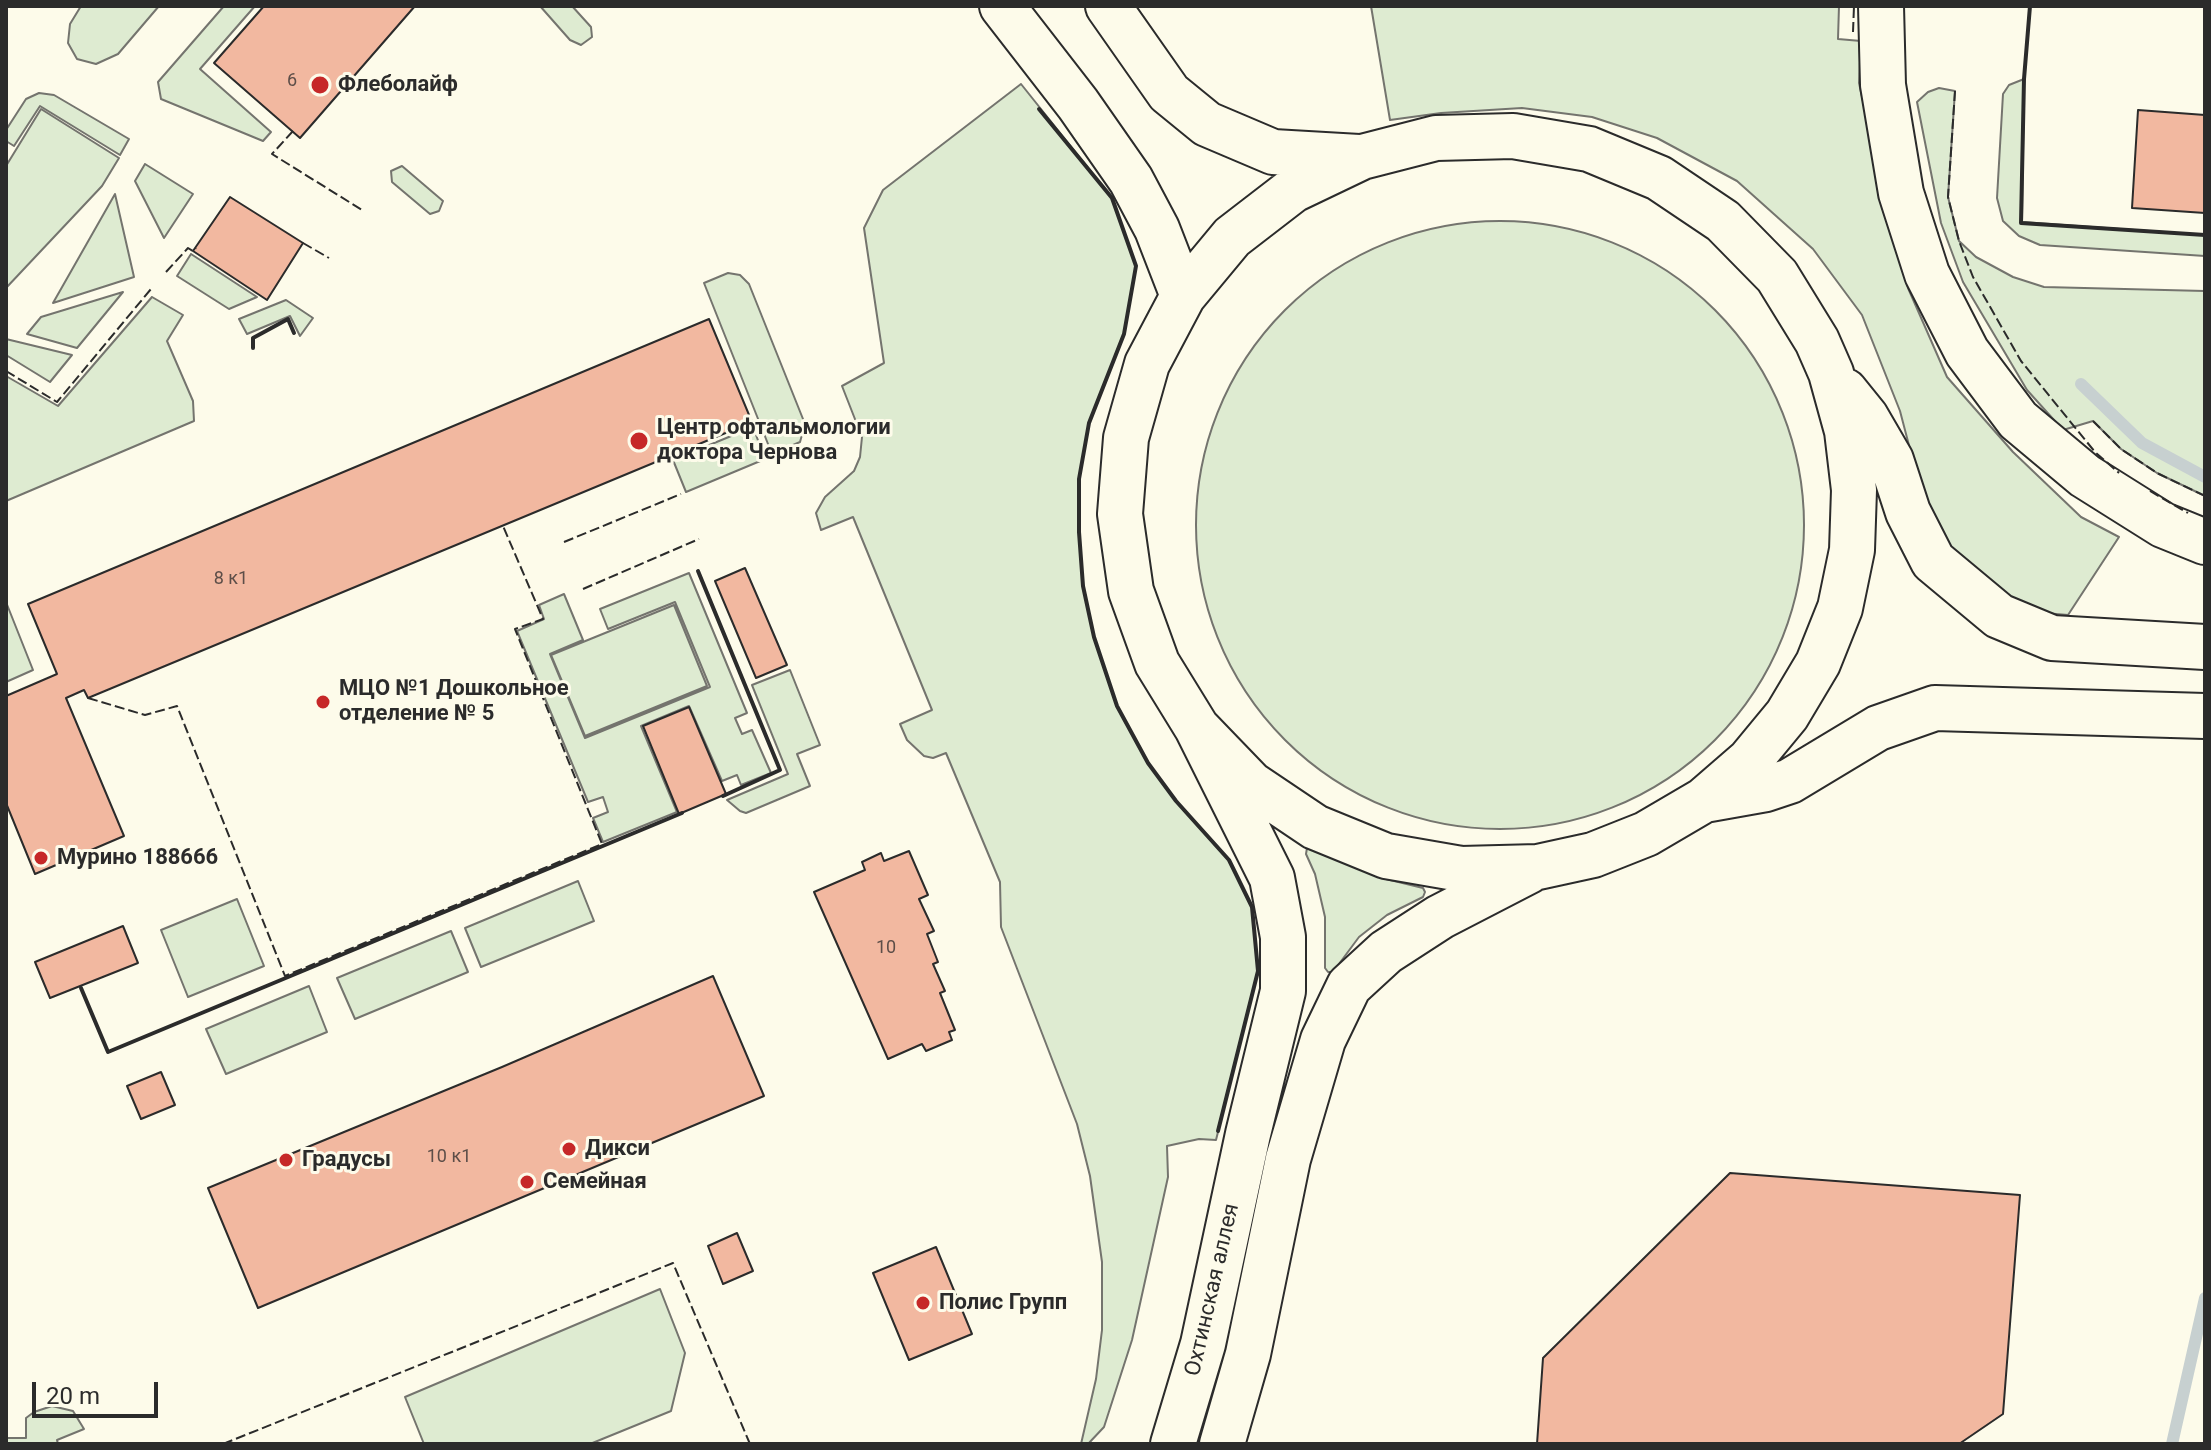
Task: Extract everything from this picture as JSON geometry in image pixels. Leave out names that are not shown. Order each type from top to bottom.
[{"type":"street","points":[[1002,6],[1078,104],[1131,180],[1157,229],[1183,296]]},
{"type":"street","points":[[1108,6],[1169,93],[1207,124],[1273,152],[1362,157]]},
{"type":"street","points":[[1881,6],[1883,85],[1901,193],[1927,274],[1967,352],[2018,420],[2085,476],[2163,525],[2205,542]]},
{"type":"street","points":[[1513,136],[1589,149],[1659,178],[1723,221],[1777,276],[1817,341],[1831,373],[1847,431],[1854,490],[1852,550],[1840,608],[1818,663],[1787,715],[1749,761],[1704,800],[1646,834],[1593,855],[1538,867],[1461,869],[1386,856],[1315,827],[1251,784],[1197,728],[1157,663],[1131,591],[1120,514],[1126,438],[1147,364],[1183,296],[1232,237],[1293,190],[1362,157],[1436,138],[1513,136]]},
{"type":"street","points":[[1831,373],[1866,417],[1891,460],[1908,512],[1933,561],[1999,616],[2052,638],[2205,647]]},
{"type":"street","points":[[1704,800],[1766,789],[1790,781],[1878,728],[1935,708],[2205,716]]},
{"type":"street","name":"Охтинская аллея","points":[[1173,1444],[1203,1344],[1248,1134],[1283,991],[1283,937],[1272,878],[1197,728]]},
{"type":"street","name":"Охтинская аллея","points":[[1222,1444],[1248,1354],[1288,1159],[1323,1040],[1349,986],[1386,952],[1440,917],[1538,867]]},
{"type":"green space","points":[[81,6],[159,6],[118,54],[96,64],[77,59],[68,43],[70,24]]},
{"type":"green space","points":[[224,6],[255,6],[200,69],[271,132],[263,141],[161,99],[158,82]]},
{"type":"green space","points":[[540,6],[572,6],[591,27],[592,37],[581,45],[570,40]]},
{"type":"green space","points":[[1371,6],[1839,6],[1838,39],[1861,41],[1859,83],[1888,215],[1908,288],[1947,377],[2013,452],[2081,517],[2119,537],[2068,615],[2032,612],[1960,564],[1938,534],[1923,499],[1900,411],[1862,315],[1813,249],[1737,181],[1657,138],[1592,117],[1522,108],[1390,120]]},
{"type":"green space","points":[[2024,79],[2022,222],[2205,235],[2205,256],[2040,245],[2019,236],[2003,221],[1997,198],[2003,94],[2009,85]]},
{"type":"green space","points":[[1021,84],[1112,198],[1136,266],[1124,334],[1089,423],[1079,479],[1083,586],[1094,637],[1117,706],[1148,763],[1176,801],[1229,860],[1252,907],[1258,971],[1216,1140],[1199,1139],[1167,1146],[1168,1177],[1132,1340],[1104,1427],[1088,1444],[1081,1444],[1096,1379],[1102,1330],[1102,1262],[1090,1176],[1077,1124],[1001,927],[1000,882],[946,753],[933,758],[924,756],[907,740],[900,724],[932,710],[853,517],[821,530],[816,513],[825,497],[854,471],[860,457],[862,437],[842,386],[884,363],[864,228],[883,190]]},
{"type":"green space","points":[[1939,88],[1955,91],[1948,197],[1959,241],[1976,257],[2013,277],[2044,287],[2205,291],[2205,496],[2157,473],[2121,449],[2093,421],[2063,430],[2027,390],[1963,282],[1941,223],[1917,102],[1928,92]]},
{"type":"green space","points":[[39,93],[54,95],[129,139],[120,155],[40,106],[14,146],[6,141],[6,130],[26,99]]},
{"type":"green space","points":[[41,109],[119,158],[102,186],[6,288],[6,166]]},
{"type":"green space","points":[[145,164],[193,194],[164,238],[135,181]]},
{"type":"green space","points":[[402,166],[443,201],[439,211],[430,214],[392,182],[391,171]]},
{"type":"green space","points":[[115,194],[134,277],[53,303]]},
{"type":"green space","points":[[1500,221],[1559,227],[1616,244],[1669,272],[1715,310],[1753,356],[1781,409],[1798,466],[1804,525],[1798,584],[1781,641],[1753,694],[1715,740],[1669,778],[1616,806],[1559,823],[1500,829],[1441,823],[1384,806],[1331,778],[1285,740],[1247,694],[1219,641],[1202,584],[1196,525],[1202,466],[1219,409],[1247,356],[1285,310],[1331,272],[1384,244],[1441,227]]},
{"type":"green space","points":[[191,254],[257,297],[229,309],[177,276]]},
{"type":"green space","points":[[728,273],[740,275],[749,284],[805,424],[800,442],[772,454],[704,283]]},
{"type":"green space","points":[[123,292],[77,348],[27,334],[41,317]]},
{"type":"green space","points":[[152,297],[183,315],[167,341],[193,401],[194,421],[6,501],[6,376],[58,406]]},
{"type":"green space","points":[[286,300],[313,318],[300,336],[290,316],[247,334],[239,319]]},
{"type":"green space","points":[[6,339],[72,355],[50,382],[6,355]]},
{"type":"green space","points":[[753,427],[765,459],[686,492],[673,460]]},
{"type":"green space","points":[[689,573],[747,713],[735,718],[742,734],[752,730],[771,773],[741,785],[737,775],[722,781],[689,706],[641,726],[677,812],[603,842],[593,818],[608,812],[603,797],[588,802],[517,631],[544,619],[539,605],[564,594],[583,640],[550,654],[585,738],[710,687],[675,602],[608,629],[600,609]]},
{"type":"green space","points":[[6,602],[33,670],[6,682]]},
{"type":"green space","points":[[674,605],[707,686],[585,736],[551,655]]},
{"type":"green space","points":[[790,670],[820,745],[797,754],[810,786],[746,813],[727,800],[788,774],[752,685]]},
{"type":"green space","points":[[1311,845],[1386,879],[1423,888],[1425,892],[1423,897],[1387,915],[1359,937],[1333,972],[1325,968],[1325,917],[1315,874],[1306,854]]},
{"type":"green space","points":[[578,881],[594,921],[481,967],[465,928]]},
{"type":"green space","points":[[237,899],[264,966],[188,997],[161,930]]},
{"type":"green space","points":[[451,931],[468,972],[355,1019],[337,978]]},
{"type":"green space","points":[[309,986],[327,1032],[226,1074],[206,1029]]},
{"type":"green space","points":[[660,1289],[685,1353],[671,1411],[590,1444],[424,1444],[405,1397]]},
{"type":"green space","points":[[52,1406],[73,1411],[84,1429],[57,1440],[58,1444],[6,1444],[6,1438],[26,1438],[26,1418]]},
{"type":"building","points":[[264,6],[415,6],[300,138],[214,63]]},
{"type":"building","points":[[2138,110],[2205,115],[2205,213],[2132,208]]},
{"type":"building","points":[[230,197],[303,243],[267,300],[193,251]]},
{"type":"building","points":[[709,319],[752,422],[88,698],[84,690],[66,698],[124,836],[35,874],[6,803],[6,696],[57,674],[28,604]]},
{"type":"building","points":[[745,568],[787,665],[756,678],[715,581]]},
{"type":"building","points":[[689,707],[726,794],[679,814],[643,726]]},
{"type":"building","points":[[909,851],[928,895],[919,899],[934,931],[927,934],[938,962],[933,964],[945,991],[940,993],[955,1030],[949,1032],[952,1040],[926,1051],[922,1044],[888,1059],[814,892],[865,870],[862,862],[881,853],[884,861]]},
{"type":"building","points":[[123,926],[138,963],[50,998],[35,962]]},
{"type":"building","points":[[713,976],[764,1096],[258,1308],[208,1188]]},
{"type":"building","points":[[161,1072],[175,1105],[141,1119],[127,1086]]},
{"type":"building","points":[[1730,1173],[2020,1195],[2003,1414],[1959,1444],[1537,1444],[1543,1358]]},
{"type":"building","points":[[737,1233],[753,1271],[723,1284],[708,1246]]},
{"type":"building","name":"Полис Групп","points":[[936,1247],[972,1334],[909,1360],[873,1273]]},
{"type":"waterway","points":[[2081,384],[2142,443],[2205,477]]},
{"type":"waterway","points":[[2172,1444],[2205,1298]]},
{"type":"fence","points":[[1853,32],[1854,6]]},
{"type":"fence","points":[[1955,91],[1948,197],[1959,241],[1973,277],[2021,361],[2095,452],[2119,473]]},
{"type":"fence","points":[[293,131],[272,154],[362,210]]},
{"type":"fence","points":[[303,243],[329,258]]},
{"type":"fence","points":[[166,272],[188,248],[193,251],[196,248]]},
{"type":"fence","points":[[6,371],[57,402],[151,289]]},
{"type":"fence","points":[[2093,421],[2121,449],[2157,473],[2205,496]]},
{"type":"fence","points":[[2150,491],[2188,513]]},
{"type":"fence","points":[[564,542],[681,494]]},
{"type":"fence","points":[[88,698],[145,715],[177,706],[285,976],[602,844],[515,629],[543,619],[503,526]]},
{"type":"fence","points":[[583,589],[699,539]]},
{"type":"fence","points":[[223,1444],[673,1263],[750,1444]]},
{"type":"wall","points":[[2030,6],[2024,79],[2021,223],[2205,235]]},
{"type":"wall","points":[[1039,109],[1112,198],[1136,266],[1124,334],[1089,423],[1079,479],[1083,586],[1094,637],[1117,706],[1148,763],[1176,801],[1229,860],[1252,907],[1258,971],[1218,1131]]},
{"type":"wall","points":[[253,348],[253,338],[288,319],[294,333]]},
{"type":"wall","points":[[698,571],[780,770],[723,796]]},
{"type":"wall","points":[[81,988],[108,1052],[682,813]]},
{"type":"place","name":"Флеболайф","points":[[320,85]]},
{"type":"place","name":"Центр офтальмологии доктора Чернова","points":[[639,441]]},
{"type":"place","name":"МЦО №1 Дошкольное отделение № 5","points":[[323,702]]},
{"type":"place","name":"Мурино 188666","points":[[41,858]]},
{"type":"place","name":"Дикси","points":[[569,1149]]},
{"type":"place","name":"Градусы","points":[[286,1160]]},
{"type":"place","name":"Семейная","points":[[527,1182]]},
{"type":"place","name":"Полис Групп","points":[[923,1303]]}]
